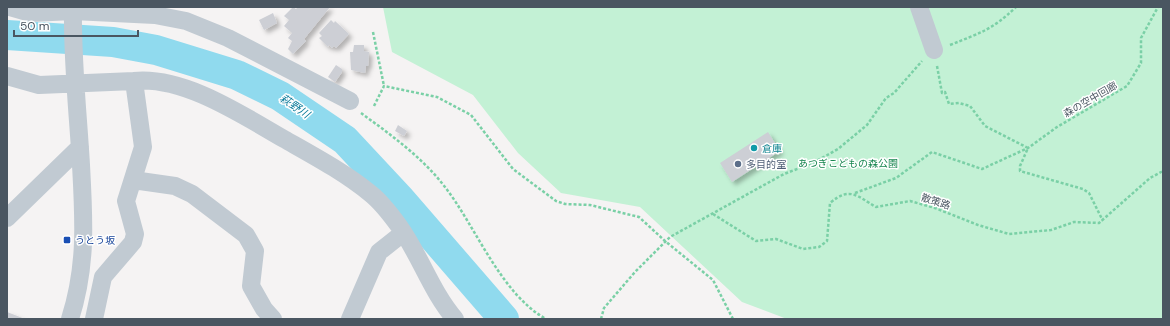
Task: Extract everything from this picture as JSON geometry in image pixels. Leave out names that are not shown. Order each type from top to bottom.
[{"type":"street","points":[[10,7],[31,13],[73,11],[155,15],[186,21],[228,38],[350,101]]},
{"type":"street","points":[[919,7],[934,50]]},
{"type":"street","points":[[70,319],[77,298],[84,229],[73,11]]},
{"type":"street","points":[[7,76],[39,85],[76,79],[134,81],[150,79],[200,94],[243,116],[333,167],[372,195],[399,226],[427,276],[455,319]]},
{"type":"street","points":[[94,319],[103,277],[133,242],[135,234],[126,201],[143,147],[134,81]]},
{"type":"street","points":[[7,218],[80,147]]},
{"type":"street","points":[[133,180],[175,186],[192,194],[246,235],[255,252],[251,286],[264,309],[273,319]]},
{"type":"street","points":[[350,319],[379,252],[403,233]]},
{"type":"path","points":[[601,319],[604,308],[635,272],[665,241],[693,223],[713,214],[784,174],[813,163],[838,148],[866,125],[886,98],[894,92],[925,57],[934,50],[989,30],[1016,7]]},
{"type":"path","name":"森の空中回廊","points":[[855,193],[896,178],[932,152],[982,169],[1028,148],[1056,127],[1127,86],[1141,63],[1141,38],[1158,7]]},
{"type":"path","points":[[373,32],[384,86],[374,106]]},
{"type":"path","points":[[934,50],[942,93],[945,92],[949,104],[959,103],[970,106],[985,126],[1028,148]]},
{"type":"path","points":[[384,86],[437,97],[471,115],[513,169],[556,201],[565,204],[590,205],[639,216],[665,241],[713,280],[733,319]]},
{"type":"path","points":[[350,101],[354,108],[400,141],[445,187],[508,285],[526,304],[546,319]]},
{"type":"path","name":"森の空中回廊","points":[[1028,148],[1020,166],[1020,171],[1083,189],[1089,193],[1103,221]]},
{"type":"path","points":[[1103,221],[1150,178],[1163,171]]},
{"type":"path","points":[[713,214],[756,241],[776,239],[803,249],[819,247],[827,241],[830,203],[840,194],[855,193]]},
{"type":"path","name":"散策路","points":[[855,193],[876,207],[910,201],[934,208],[978,225],[1009,234],[1051,230],[1074,222],[1099,223],[1103,221]]},
{"type":"green space","name":"あつぎこどもの森公園","points":[[383,7],[1163,7],[1163,319],[787,319],[742,302],[640,207],[561,193],[518,153],[473,95],[392,52]]},
{"type":"building","points":[[293,7],[296,9],[298,7],[330,7],[304,39],[306,41],[293,54],[288,49],[292,41],[288,38],[292,33],[284,26],[289,20],[284,16]]},
{"type":"building","points":[[273,13],[277,23],[264,30],[259,20]]},
{"type":"building","points":[[331,20],[334,23],[335,21],[349,34],[336,48],[334,46],[332,48],[329,45],[328,47],[319,38],[322,36],[319,33]]},
{"type":"building","points":[[354,45],[364,45],[364,51],[369,52],[368,66],[366,66],[365,73],[351,70],[350,52],[353,52]]},
{"type":"building","points":[[336,65],[342,69],[342,72],[335,82],[328,77]]},
{"type":"building","points":[[398,125],[407,131],[404,136],[395,131]]},
{"type":"building","points":[[768,132],[780,151],[732,182],[720,163]]},
{"type":"building","points":[[7,312],[25,319],[7,319]]},
{"type":"waterway","name":"萩野川","points":[[7,35],[113,42],[156,50],[237,75],[280,96],[345,140],[401,200],[504,319]]},
{"type":"place","name":"倉庫","points":[[754,148]]},
{"type":"place","name":"多目的室","points":[[738,164]]},
{"type":"place","name":"うとう坂","points":[[67,240]]}]
